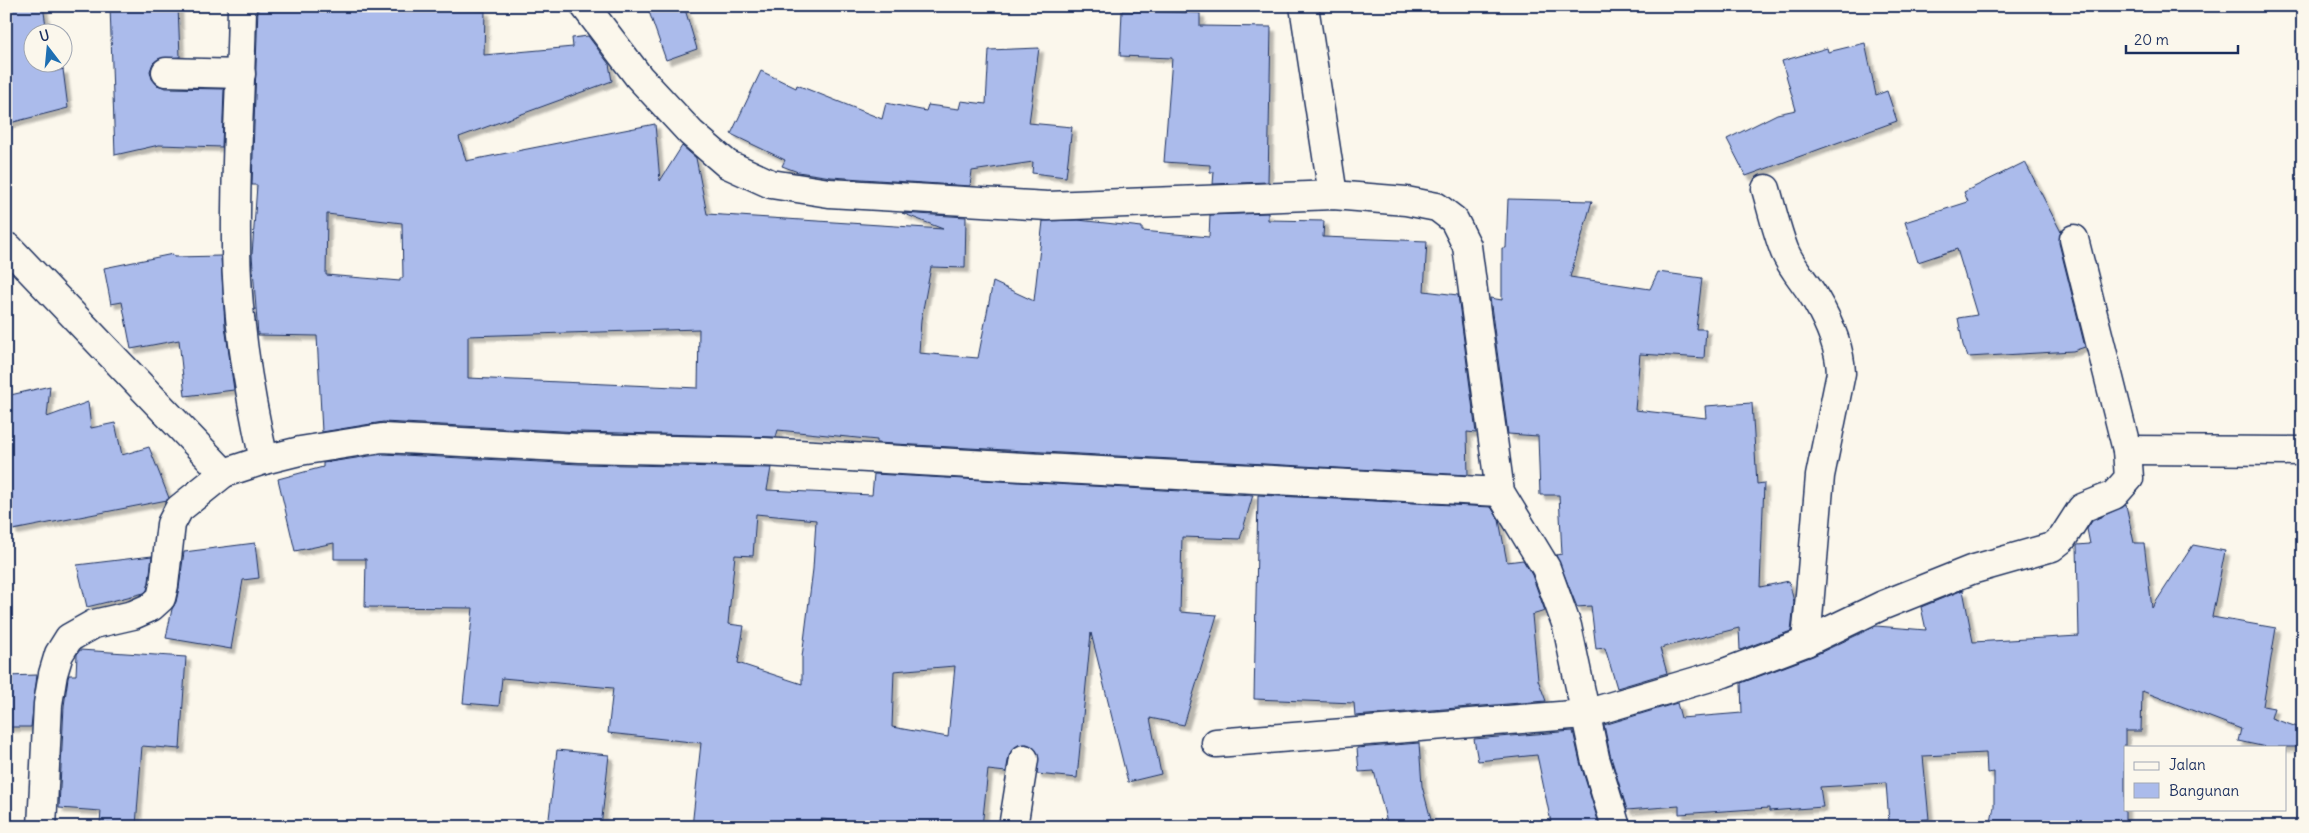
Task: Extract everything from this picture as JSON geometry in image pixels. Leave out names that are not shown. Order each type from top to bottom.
[{"type":"street","points":[[242,6],[236,242],[239,303],[252,406],[264,460]]},
{"type":"street","points":[[585,6],[638,77],[691,133],[727,164],[771,184],[829,193],[1048,206],[1333,195],[1406,201],[1437,207],[1454,220],[1467,246],[1500,492],[1546,568],[1567,626],[1595,758],[1616,827]]},
{"type":"street","points":[[1304,6],[1333,195]]},
{"type":"street","points":[[166,72],[241,74]]},
{"type":"street","points":[[1766,189],[1785,251],[1794,269],[1820,307],[1827,321],[1840,362],[1841,373],[1820,476],[1806,642]]},
{"type":"street","points":[[1216,743],[1585,714],[1724,673],[1806,642],[1881,606],[1971,570],[2052,547],[2062,539],[2082,508],[2095,501],[2114,495],[2129,478],[2127,450],[2074,239]]},
{"type":"street","points":[[9,248],[224,473]]},
{"type":"street","points":[[42,827],[48,704],[53,674],[59,654],[69,638],[94,624],[133,615],[151,607],[161,598],[171,524],[179,509],[224,473],[300,451],[382,438],[580,448],[764,452],[1500,492]]},
{"type":"street","points":[[2127,450],[2303,451]]},
{"type":"street","points":[[1013,827],[1024,759]]},
{"type":"building","points":[[6,6],[43,6],[45,22],[22,22],[22,72],[63,72],[68,108],[6,124]]},
{"type":"building","points":[[110,6],[178,6],[180,57],[158,59],[153,63],[150,71],[152,79],[157,85],[166,88],[224,89],[222,147],[159,145],[115,155]]},
{"type":"building","points":[[258,6],[357,9],[357,6],[485,11],[484,55],[573,47],[572,38],[588,36],[609,64],[612,81],[459,137],[466,161],[655,124],[660,181],[682,146],[696,158],[707,214],[943,229],[902,213],[966,217],[965,268],[931,267],[921,320],[919,353],[978,358],[993,282],[1034,301],[1043,221],[1078,220],[1142,227],[1142,231],[1209,237],[1210,215],[1268,213],[1268,220],[1324,221],[1323,237],[1427,241],[1424,291],[1458,295],[1476,433],[1467,432],[1468,475],[877,443],[877,440],[778,430],[776,437],[581,432],[383,422],[322,432],[317,336],[258,335],[252,255],[257,185],[252,185]],"holes":[[[327,214],[402,223],[403,278],[400,278],[400,281],[326,275]],[[699,329],[698,388],[468,378],[468,336]]]},
{"type":"building","points":[[647,6],[684,6],[697,49],[666,60]]},
{"type":"building","points":[[1122,11],[1200,13],[1200,26],[1271,27],[1268,182],[1213,184],[1214,172],[1210,172],[1210,165],[1164,162],[1172,58],[1120,56]]},
{"type":"building","points":[[1865,43],[1876,95],[1887,91],[1897,121],[1746,176],[1727,139],[1777,114],[1796,110],[1782,61],[1827,48],[1828,52]]},
{"type":"building","points":[[1039,48],[1029,123],[1072,127],[1066,177],[1032,173],[1033,162],[972,171],[970,186],[831,177],[798,172],[782,166],[785,160],[731,134],[761,71],[796,88],[797,85],[882,119],[886,103],[926,111],[928,105],[959,109],[961,101],[986,104],[989,50]]},
{"type":"building","points":[[2025,162],[2061,232],[2059,243],[2085,347],[2073,351],[1968,357],[1963,345],[1958,318],[1977,315],[1957,249],[1918,262],[1905,222],[1968,202],[1964,192]]},
{"type":"building","points":[[1508,199],[1592,201],[1570,277],[1650,289],[1658,272],[1702,278],[1696,329],[1706,329],[1704,358],[1640,354],[1635,410],[1706,418],[1705,406],[1752,403],[1757,484],[1764,483],[1760,587],[1789,581],[1794,602],[1791,631],[1740,650],[1739,628],[1660,648],[1667,673],[1617,688],[1605,648],[1596,649],[1591,606],[1577,607],[1556,555],[1562,554],[1559,495],[1540,495],[1538,436],[1508,434],[1490,298],[1502,300],[1502,248],[1506,248]]},
{"type":"building","points":[[173,254],[174,257],[221,256],[225,326],[234,390],[185,396],[179,340],[131,349],[122,302],[111,304],[104,268]]},
{"type":"building","points":[[50,386],[47,417],[88,402],[91,428],[115,423],[122,455],[149,447],[169,498],[167,500],[13,530],[6,503],[6,396]]},
{"type":"building","points":[[383,454],[579,464],[771,468],[767,490],[872,495],[874,474],[1253,495],[1240,539],[1182,537],[1180,612],[1217,615],[1184,725],[1150,718],[1161,774],[1128,782],[1091,633],[1077,778],[1037,774],[1038,753],[1027,744],[1018,745],[1009,756],[1006,772],[988,770],[982,827],[885,827],[885,824],[821,819],[820,827],[692,827],[701,743],[608,733],[613,688],[502,678],[499,706],[463,703],[473,608],[365,607],[366,559],[334,559],[334,543],[295,551],[278,479],[323,467],[323,463]],"holes":[[[756,514],[816,520],[813,569],[802,657],[802,684],[738,663],[744,626],[728,624],[735,555],[753,556]],[[955,666],[948,737],[892,727],[894,671]]]},
{"type":"building","points":[[1258,495],[1491,507],[1499,520],[1507,562],[1523,560],[1532,575],[1545,611],[1532,615],[1538,680],[1546,701],[1355,716],[1354,703],[1254,699]]},
{"type":"building","points":[[2126,505],[2134,543],[2144,543],[2152,608],[2193,545],[2225,551],[2212,617],[2276,628],[2263,706],[2274,708],[2271,718],[2303,729],[2303,747],[2261,746],[2238,741],[2241,729],[2142,691],[2141,731],[2125,731],[2125,827],[1990,827],[1994,807],[1994,772],[1987,773],[1986,753],[1923,756],[1929,819],[1889,822],[1886,783],[1820,787],[1823,807],[1769,811],[1769,808],[1679,814],[1679,806],[1627,810],[1610,754],[1604,725],[1677,703],[1681,718],[1742,713],[1741,683],[1813,656],[1876,626],[1926,630],[1921,607],[1963,590],[1973,642],[2079,636],[2077,545],[2090,544],[2087,529],[2092,521]]},
{"type":"building","points":[[255,543],[259,578],[243,580],[231,649],[166,638],[179,588],[184,552]]},
{"type":"building","points":[[152,556],[149,582],[144,593],[87,607],[77,565]]},
{"type":"building","points":[[80,650],[186,657],[180,749],[142,746],[136,826],[100,823],[101,811],[59,808],[64,706],[68,678],[69,675],[76,675],[77,654]]},
{"type":"building","points":[[37,675],[31,727],[6,727],[6,676]]},
{"type":"building","points":[[1573,731],[1580,762],[1600,827],[1552,827],[1537,755],[1478,761],[1474,739]]},
{"type":"building","points":[[1419,743],[1422,786],[1433,827],[1388,827],[1374,771],[1359,772],[1357,748]]},
{"type":"building","points":[[557,750],[609,755],[601,827],[548,827]]}]
